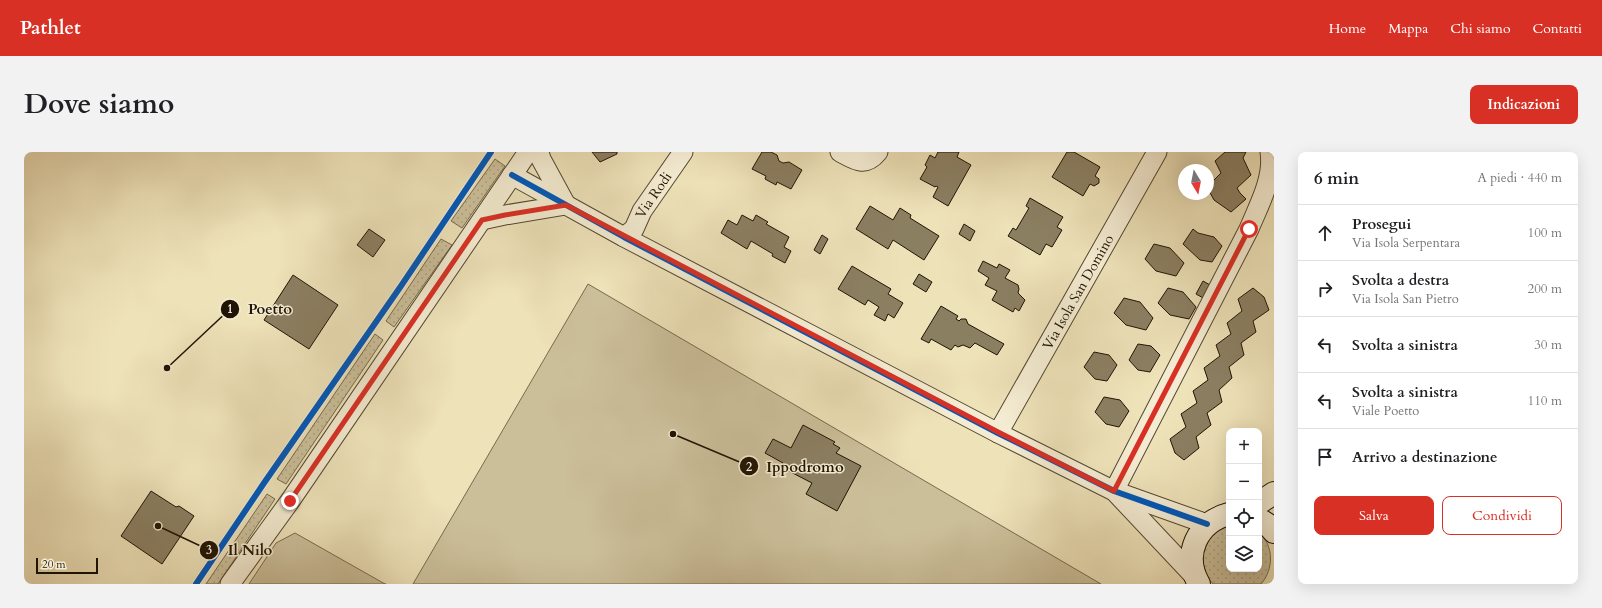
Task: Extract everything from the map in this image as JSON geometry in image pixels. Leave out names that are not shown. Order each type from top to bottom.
[{"type":"main road","points":[[1262,501],[1274,493]]},
{"type":"main road","points":[[1198,581],[1192,564],[1193,549],[1198,536],[1207,524],[1226,515]]},
{"type":"main road","points":[[1262,521],[1274,532]]},
{"type":"street","points":[[230,584],[290,501],[528,152]]},
{"type":"street","points":[[539,152],[541,159],[566,205]]},
{"type":"street","name":"Via Rodi","points":[[624,237],[634,229],[642,211],[683,152]]},
{"type":"street","points":[[840,152],[861,162],[869,160],[878,152]]},
{"type":"street","name":"Via Isola San Domino","points":[[998,432],[1158,152]]},
{"type":"street","points":[[1114,491],[1249,229],[1265,191],[1272,163],[1270,152]]},
{"type":"street","points":[[512,175],[624,237],[1114,491],[1207,524]]},
{"type":"street","points":[[482,220],[566,205]]},
{"type":"street","points":[[1114,491],[1198,581]]},
{"type":"shaded area","points":[[495,159],[505,166],[462,228],[451,221]]},
{"type":"shaded area","points":[[441,239],[452,245],[394,327],[386,321]]},
{"type":"shaded area","points":[[588,284],[1101,584],[413,584]]},
{"type":"shaded area","points":[[375,334],[383,340],[286,484],[277,479]]},
{"type":"shaded area","points":[[267,494],[275,499],[218,584],[206,584]]},
{"type":"shaded area","points":[[1226,527],[1226,572],[1262,572],[1262,536],[1264,538],[1270,551],[1270,565],[1261,584],[1213,584],[1207,576],[1204,568],[1204,550],[1207,542],[1220,529]]},
{"type":"shaded area","points":[[295,533],[385,584],[249,584],[276,543]]},
{"type":"building","points":[[592,152],[617,152],[617,154],[600,162]]},
{"type":"building","points":[[762,152],[771,152],[777,155],[779,161],[783,163],[789,162],[802,170],[791,189],[777,182],[776,185],[765,179],[766,176],[752,169]]},
{"type":"building","points":[[938,152],[959,152],[957,157],[971,165],[948,206],[933,197],[938,187],[935,187],[920,179],[927,167],[925,165],[930,155],[935,158]]},
{"type":"building","points":[[1067,152],[1074,152],[1100,167],[1095,176],[1099,179],[1099,183],[1094,186],[1090,184],[1083,196],[1052,177]]},
{"type":"building","points":[[1225,152],[1246,152],[1243,158],[1251,175],[1237,188],[1246,199],[1231,212],[1214,200],[1214,180],[1221,173],[1215,161]]},
{"type":"building","points":[[1030,198],[1063,217],[1057,227],[1062,230],[1052,247],[1046,244],[1040,255],[1008,236],[1013,228],[1016,230],[1029,208],[1026,206]]},
{"type":"building","points":[[870,206],[893,220],[900,208],[911,215],[910,218],[939,236],[924,260],[893,240],[888,249],[856,229]]},
{"type":"building","points":[[742,215],[753,221],[756,215],[768,222],[766,224],[789,237],[784,247],[791,251],[785,263],[751,241],[747,249],[721,233],[728,220],[737,225]]},
{"type":"building","points":[[964,224],[975,231],[970,241],[959,234]]},
{"type":"building","points":[[369,229],[385,240],[373,257],[357,245]]},
{"type":"building","points":[[1193,229],[1198,233],[1214,237],[1222,246],[1212,262],[1200,260],[1183,244]]},
{"type":"building","points":[[822,235],[828,239],[820,254],[814,250]]},
{"type":"building","points":[[1154,244],[1170,248],[1184,263],[1176,276],[1156,271],[1145,259]]},
{"type":"building","points":[[983,261],[997,268],[999,264],[1010,270],[1005,278],[1018,285],[1018,293],[1025,300],[1019,311],[1015,308],[1013,312],[992,300],[997,291],[985,285],[989,278],[978,271]]},
{"type":"building","points":[[852,266],[891,289],[888,294],[903,303],[894,318],[888,314],[885,321],[874,315],[879,307],[868,300],[865,305],[838,289]]},
{"type":"building","points":[[919,274],[932,282],[926,292],[913,284]]},
{"type":"building","points":[[293,275],[338,305],[309,349],[264,320]]},
{"type":"building","points":[[1203,281],[1212,286],[1205,299],[1196,294]]},
{"type":"building","points":[[1168,288],[1183,292],[1196,307],[1189,319],[1170,315],[1158,303]]},
{"type":"building","points":[[1253,288],[1264,297],[1269,310],[1253,321],[1256,332],[1241,343],[1244,355],[1229,367],[1232,378],[1219,390],[1222,402],[1207,413],[1211,425],[1196,437],[1199,448],[1184,460],[1175,453],[1170,439],[1186,427],[1181,414],[1197,403],[1193,391],[1208,380],[1204,368],[1220,356],[1216,345],[1231,334],[1227,323],[1242,311],[1238,299]]},
{"type":"building","points":[[1124,298],[1140,302],[1153,318],[1146,330],[1126,325],[1114,313]]},
{"type":"building","points":[[941,306],[958,316],[956,319],[959,321],[961,319],[966,319],[968,324],[1004,344],[997,355],[975,343],[970,348],[963,345],[958,347],[955,345],[951,350],[931,339],[929,343],[921,339]]},
{"type":"building","points":[[1138,344],[1151,346],[1160,355],[1150,372],[1138,370],[1129,360]]},
{"type":"building","points":[[1094,352],[1109,355],[1117,365],[1107,381],[1095,379],[1084,367]]},
{"type":"building","points":[[1104,397],[1120,400],[1129,411],[1119,427],[1106,424],[1095,412]]},
{"type":"building","points":[[803,425],[835,442],[833,444],[840,448],[836,453],[861,466],[837,511],[806,494],[812,483],[781,467],[783,463],[765,453],[773,439],[791,448]]},
{"type":"building","points":[[151,491],[176,507],[179,506],[194,516],[162,564],[121,536]]},
{"type":"cycle path","points":[[196,584],[264,483],[401,286],[491,152]]},
{"type":"cycle path","points":[[512,175],[624,237],[998,433],[1114,491],[1207,524]]},
{"type":"place","name":"Poetto","points":[[167,368]]},
{"type":"place","name":"Ippodromo","points":[[673,434]]},
{"type":"place","name":"Il Nilo","points":[[158,526]]},
{"type":"route","points":[[290,501],[482,220],[566,205],[624,237],[1114,491],[1249,229]]}]
